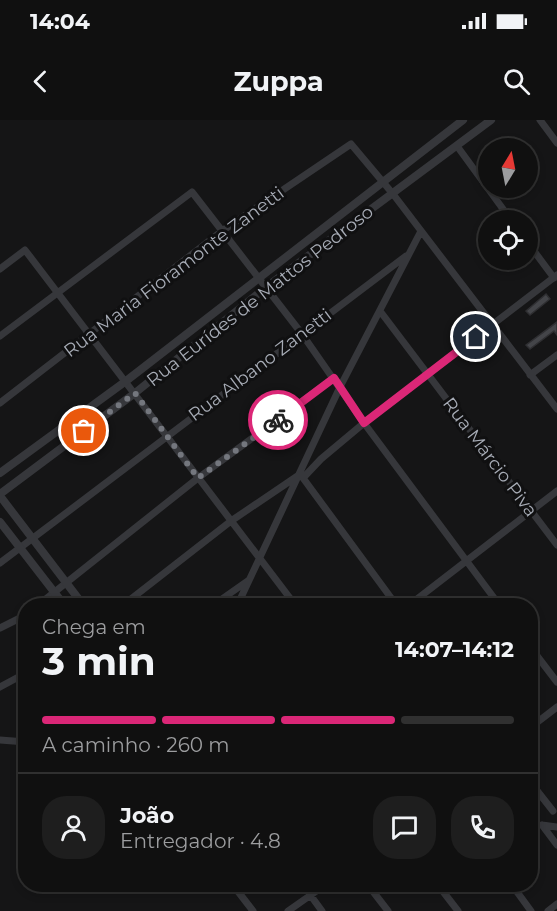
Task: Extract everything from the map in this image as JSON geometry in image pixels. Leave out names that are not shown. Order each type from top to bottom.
[{"type":"street","name":"Rua Eurídes de Mattos Pedroso","points":[[0,473],[126,381],[463,120]]},
{"type":"street","name":"Rua Eurídes de Mattos Pedroso","points":[[0,495],[135,393],[265,288],[491,120]]},
{"type":"street","points":[[540,120],[557,143]]},
{"type":"street","name":"Rua Maria Fioramonte Zanetti","points":[[0,403],[222,231],[351,144],[383,182]]},
{"type":"street","points":[[457,146],[504,210]]},
{"type":"street","points":[[383,182],[557,409]]},
{"type":"street","points":[[0,336],[192,192],[302,334],[364,423],[494,598]]},
{"type":"street","points":[[241,598],[301,477],[340,387],[421,231]]},
{"type":"street","points":[[0,269],[26,250],[290,598]]},
{"type":"street","name":"Rua Albano Zanetti","points":[[0,563],[166,435],[406,256]]},
{"type":"street","points":[[132,598],[231,521],[301,477],[364,423],[555,277],[538,256]]},
{"type":"street","name":"Rua Márcio Piva","points":[[380,311],[557,545]]},
{"type":"street","points":[[531,375],[557,355]]},
{"type":"street","points":[[47,598],[198,478],[334,378]]},
{"type":"street","points":[[301,477],[391,598]]},
{"type":"street","points":[[418,598],[557,490]]},
{"type":"street","points":[[0,495],[78,598]]},
{"type":"street","points":[[0,522],[59,598]]},
{"type":"street","points":[[223,598],[250,579]]},
{"type":"street","points":[[0,628],[18,619]]},
{"type":"street","points":[[538,657],[557,682]]},
{"type":"street","points":[[0,687],[18,677]]},
{"type":"street","points":[[538,722],[557,707]]},
{"type":"street","points":[[0,740],[17,741]]},
{"type":"street","points":[[538,792],[553,812]]},
{"type":"street","points":[[557,827],[542,825],[557,845]]},
{"type":"street","points":[[238,892],[253,911]]},
{"type":"street","points":[[309,892],[322,911]]},
{"type":"street","points":[[288,911],[315,892]]},
{"type":"street","points":[[373,892],[388,911]]},
{"type":"street","points":[[443,892],[458,911]]},
{"type":"street","points":[[517,892],[531,911]]},
{"type":"street","points":[[548,911],[557,904]]},
{"type":"building","points":[[546,294],[550,299],[530,315],[526,311]]},
{"type":"building","points":[[557,322],[557,335],[554,331],[530,349],[526,345]]},
{"type":"way so far","points":[[84,431],[135,393],[198,478],[278,420]]},
{"type":"route","points":[[278,420],[334,378],[364,423],[476,337]]}]
